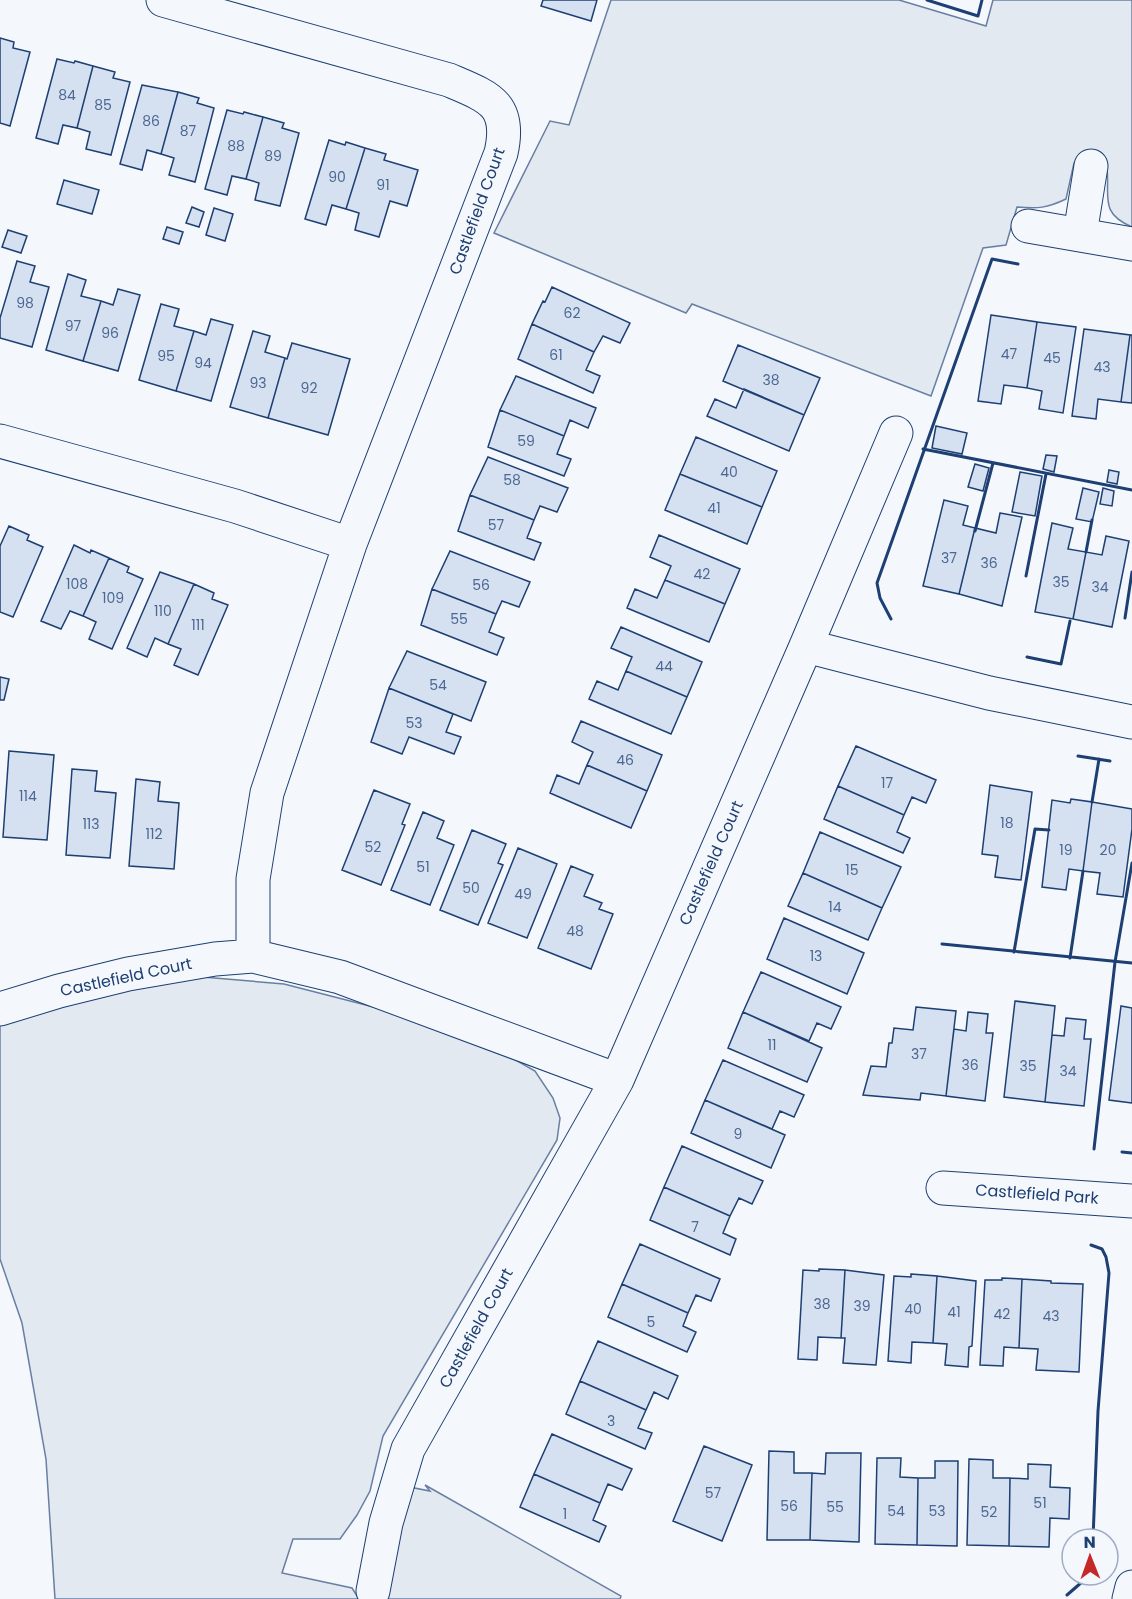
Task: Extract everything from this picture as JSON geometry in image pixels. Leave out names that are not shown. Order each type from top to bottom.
[{"type":"street","name":"Castlefield Court","points":[[163,0],[450,80],[486,96],[501,112],[505,134],[501,153],[350,544],[267,793],[253,879],[253,956]]},
{"type":"street","points":[[1080,234],[1091,166]]},
{"type":"street","points":[[1028,226],[1132,244]]},
{"type":"street","name":"Castlefield Court","points":[[373,1592],[386,1523],[408,1449],[617,1080],[896,433]]},
{"type":"street","points":[[0,441],[235,506],[350,544]]},
{"type":"street","points":[[806,646],[989,693],[1132,722]]},
{"type":"street","name":"Castlefield Court","points":[[0,1009],[59,991],[128,974],[215,958],[253,956],[340,977],[617,1080]]},
{"type":"street","name":"Castlefield Park","points":[[943,1188],[1132,1201]]},
{"type":"street","points":[[1129,1599],[1132,1587]]},
{"type":"shaded area","points":[[611,0],[899,0],[986,26],[993,0],[1132,0],[1132,227],[1122,222],[1110,210],[1107,168],[1074,163],[1066,199],[1042,207],[1017,207],[1006,245],[983,248],[931,396],[692,304],[686,313],[494,233],[550,121],[569,125]]},
{"type":"shaded area","points":[[191,976],[284,984],[393,1012],[498,1050],[535,1071],[553,1098],[560,1118],[557,1140],[383,1436],[370,1491],[357,1515],[340,1539],[293,1539],[282,1573],[352,1588],[359,1599],[55,1599],[46,1459],[22,1323],[0,1259],[0,1021],[93,991]]},
{"type":"shaded area","points":[[425,1485],[621,1596],[620,1599],[386,1599],[409,1487],[430,1491]]},
{"type":"building","points":[[543,0],[597,0],[591,21],[541,6]]},
{"type":"building","points":[[0,38],[14,42],[13,48],[30,52],[10,126],[0,123]]},
{"type":"building","points":[[57,59],[93,66],[77,128],[63,125],[58,144],[36,138]]},
{"type":"building","points":[[93,66],[115,72],[113,78],[130,82],[111,155],[86,149],[90,132],[77,128]]},
{"type":"building","points":[[142,85],[178,92],[161,154],[147,150],[142,170],[120,164]]},
{"type":"building","points":[[178,92],[199,98],[197,103],[214,108],[195,182],[169,175],[174,158],[161,154]]},
{"type":"building","points":[[227,110],[263,117],[246,179],[232,176],[227,195],[205,189]]},
{"type":"building","points":[[263,117],[284,123],[282,128],[299,133],[280,206],[255,200],[259,183],[246,179]]},
{"type":"building","points":[[329,140],[365,148],[346,209],[332,205],[326,225],[305,219]]},
{"type":"building","points":[[365,148],[386,154],[384,160],[418,170],[407,206],[390,201],[379,237],[355,230],[359,213],[346,209]]},
{"type":"building","points":[[64,180],[99,190],[92,214],[57,204]]},
{"type":"building","points":[[192,207],[204,212],[199,227],[186,223]]},
{"type":"building","points":[[214,208],[233,214],[225,241],[206,235]]},
{"type":"building","points":[[167,227],[183,232],[179,244],[163,239]]},
{"type":"building","points":[[8,230],[27,236],[21,253],[2,247]]},
{"type":"building","points":[[17,261],[35,266],[30,282],[49,287],[32,347],[0,338],[0,318]]},
{"type":"building","points":[[68,274],[86,280],[81,296],[101,301],[83,361],[46,350]]},
{"type":"building","points":[[552,287],[630,323],[620,343],[603,336],[594,352],[532,324]]},
{"type":"building","points":[[118,289],[140,295],[118,371],[83,361],[101,301],[113,305]]},
{"type":"building","points":[[161,304],[179,309],[174,326],[194,331],[176,391],[139,380]]},
{"type":"building","points":[[991,315],[1037,322],[1027,388],[1004,385],[1001,404],[978,401]]},
{"type":"building","points":[[211,319],[233,325],[211,401],[176,391],[194,331],[206,335]]},
{"type":"building","points":[[1037,322],[1076,327],[1063,413],[1039,409],[1042,391],[1027,388]]},
{"type":"building","points":[[532,324],[594,352],[586,370],[600,376],[593,393],[518,359]]},
{"type":"building","points":[[1084,329],[1130,335],[1121,402],[1098,399],[1096,419],[1072,416]]},
{"type":"building","points":[[253,331],[270,336],[265,352],[285,358],[268,418],[230,407]]},
{"type":"building","points":[[1130,335],[1132,335],[1132,403],[1121,402]]},
{"type":"building","points":[[292,343],[350,359],[328,435],[268,418],[285,358],[287,359]]},
{"type":"building","points":[[738,345],[820,378],[804,415],[723,381]]},
{"type":"building","points":[[516,376],[596,408],[588,428],[570,420],[564,436],[500,410]]},
{"type":"building","points":[[744,389],[804,415],[789,451],[707,416],[715,399],[736,408]]},
{"type":"building","points":[[500,410],[564,436],[557,454],[571,459],[564,476],[488,447]]},
{"type":"building","points":[[936,426],[967,433],[962,454],[932,448]]},
{"type":"building","points":[[696,437],[777,471],[762,507],[680,474]]},
{"type":"building","points":[[1046,455],[1057,456],[1054,472],[1043,469]]},
{"type":"building","points":[[488,457],[568,488],[557,512],[540,506],[534,520],[470,495]]},
{"type":"building","points":[[975,464],[989,468],[983,491],[968,487]]},
{"type":"building","points":[[1109,470],[1119,472],[1117,484],[1107,482]]},
{"type":"building","points":[[1020,472],[1042,476],[1035,516],[1012,512]]},
{"type":"building","points":[[680,474],[762,507],[747,544],[665,510]]},
{"type":"building","points":[[1083,488],[1099,492],[1092,522],[1076,519]]},
{"type":"building","points":[[1103,488],[1114,491],[1112,506],[1100,504]]},
{"type":"building","points":[[470,495],[534,520],[527,538],[541,543],[534,560],[458,531]]},
{"type":"building","points":[[944,500],[968,506],[963,525],[975,528],[959,594],[923,586]]},
{"type":"building","points":[[1000,513],[1022,517],[1002,606],[959,594],[975,528],[996,533]]},
{"type":"building","points":[[1052,523],[1073,528],[1068,549],[1086,552],[1073,619],[1035,612]]},
{"type":"building","points":[[9,526],[29,535],[27,540],[43,547],[13,617],[0,612],[0,546]]},
{"type":"building","points":[[659,535],[740,569],[725,604],[665,580],[671,566],[650,557]]},
{"type":"building","points":[[1106,536],[1129,541],[1112,627],[1073,619],[1086,552],[1102,555]]},
{"type":"building","points":[[74,545],[90,553],[91,550],[109,558],[83,616],[70,611],[61,629],[41,621]]},
{"type":"building","points":[[450,551],[530,582],[519,607],[502,601],[496,614],[432,589]]},
{"type":"building","points":[[109,558],[129,567],[127,572],[143,579],[112,649],[89,639],[96,622],[83,616]]},
{"type":"building","points":[[160,572],[194,584],[168,644],[155,638],[147,657],[127,648]]},
{"type":"building","points":[[665,580],[725,604],[709,642],[627,608],[635,589],[657,598]]},
{"type":"building","points":[[194,584],[214,593],[212,599],[228,605],[198,675],[174,665],[181,649],[168,644]]},
{"type":"building","points":[[432,589],[496,614],[489,632],[504,638],[497,655],[421,625]]},
{"type":"building","points":[[621,627],[702,662],[687,697],[626,671],[632,657],[611,648]]},
{"type":"building","points":[[407,651],[486,682],[471,721],[389,688]]},
{"type":"building","points":[[626,671],[687,697],[671,734],[589,699],[597,681],[618,690]]},
{"type":"building","points":[[0,677],[9,679],[4,700],[0,700]]},
{"type":"building","points":[[389,688],[453,714],[446,732],[461,737],[454,754],[409,737],[402,754],[371,742]]},
{"type":"building","points":[[581,721],[662,755],[647,791],[587,765],[593,752],[572,742]]},
{"type":"building","points":[[856,746],[936,780],[926,803],[912,797],[904,815],[838,786]]},
{"type":"building","points":[[9,751],[54,755],[47,840],[3,837]]},
{"type":"building","points":[[587,765],[647,791],[631,828],[550,793],[557,775],[579,784]]},
{"type":"building","points":[[72,769],[97,771],[95,791],[116,793],[110,858],[66,855]]},
{"type":"building","points":[[136,779],[160,782],[158,801],[179,803],[174,869],[129,866]]},
{"type":"building","points":[[990,785],[1032,792],[1021,880],[995,877],[998,856],[982,854]]},
{"type":"building","points":[[838,786],[904,815],[897,832],[910,838],[903,853],[824,819]]},
{"type":"building","points":[[374,790],[410,804],[402,824],[405,825],[381,885],[342,870]]},
{"type":"building","points":[[1071,799],[1092,802],[1083,871],[1069,869],[1066,890],[1042,887],[1052,800],[1070,803]]},
{"type":"building","points":[[1092,802],[1132,809],[1132,829],[1123,897],[1097,894],[1100,873],[1083,871]]},
{"type":"building","points":[[423,812],[444,821],[437,838],[454,845],[430,905],[391,890]]},
{"type":"building","points":[[472,830],[506,844],[498,863],[503,865],[478,925],[440,910]]},
{"type":"building","points":[[820,832],[901,867],[882,908],[803,873]]},
{"type":"building","points":[[518,848],[557,864],[527,938],[488,923]]},
{"type":"building","points":[[571,866],[593,875],[584,896],[602,903],[599,909],[613,914],[591,969],[538,948]]},
{"type":"building","points":[[803,873],[882,908],[868,940],[788,906]]},
{"type":"building","points":[[784,918],[864,953],[847,994],[767,959]]},
{"type":"building","points":[[761,972],[841,1007],[831,1029],[817,1023],[809,1041],[743,1012]]},
{"type":"building","points":[[1015,1001],[1055,1006],[1045,1102],[1004,1097]]},
{"type":"building","points":[[1121,1006],[1132,1008],[1132,1103],[1109,1100]]},
{"type":"building","points":[[916,1007],[956,1011],[946,1096],[921,1093],[920,1100],[863,1095],[871,1066],[886,1067],[889,1043],[892,1043],[894,1028],[913,1030]]},
{"type":"building","points":[[743,1012],[822,1048],[807,1082],[728,1048]]},
{"type":"building","points":[[968,1012],[988,1014],[986,1033],[993,1033],[985,1101],[946,1096],[954,1029],[966,1031]]},
{"type":"building","points":[[1066,1018],[1086,1020],[1084,1039],[1091,1039],[1084,1106],[1045,1102],[1052,1035],[1064,1036]]},
{"type":"building","points":[[723,1060],[804,1095],[794,1117],[780,1111],[772,1129],[705,1100]]},
{"type":"building","points":[[705,1100],[785,1135],[771,1168],[691,1133]]},
{"type":"building","points":[[682,1146],[763,1181],[752,1204],[739,1198],[730,1216],[664,1187]]},
{"type":"building","points":[[664,1187],[730,1216],[723,1233],[736,1239],[730,1255],[650,1220]]},
{"type":"building","points":[[640,1244],[720,1279],[711,1301],[696,1295],[688,1313],[622,1284]]},
{"type":"building","points":[[819,1269],[845,1270],[841,1338],[818,1337],[817,1360],[798,1359],[803,1270],[819,1271]]},
{"type":"building","points":[[845,1270],[884,1275],[876,1365],[843,1363],[845,1338],[841,1338]]},
{"type":"building","points":[[911,1274],[937,1276],[933,1343],[912,1342],[911,1363],[888,1361],[894,1276],[911,1277]]},
{"type":"building","points":[[937,1276],[976,1281],[972,1346],[969,1347],[968,1367],[945,1365],[947,1344],[933,1343]]},
{"type":"building","points":[[1002,1278],[1022,1279],[1019,1348],[1004,1347],[1003,1366],[980,1365],[985,1280],[1002,1280]]},
{"type":"building","points":[[1022,1279],[1083,1284],[1079,1372],[1036,1370],[1038,1349],[1019,1348]]},
{"type":"building","points":[[622,1284],[688,1313],[683,1326],[696,1332],[687,1352],[608,1317]]},
{"type":"building","points":[[598,1341],[678,1376],[668,1399],[654,1392],[646,1410],[580,1381]]},
{"type":"building","points":[[580,1381],[646,1410],[638,1428],[652,1433],[645,1449],[566,1414]]},
{"type":"building","points":[[552,1434],[632,1469],[622,1490],[608,1484],[600,1503],[534,1474]]},
{"type":"building","points":[[704,1446],[752,1465],[722,1541],[673,1521]]},
{"type":"building","points":[[769,1451],[794,1452],[794,1473],[812,1473],[810,1540],[767,1540]]},
{"type":"building","points":[[826,1453],[861,1453],[859,1542],[810,1540],[812,1473],[825,1474]]},
{"type":"building","points":[[877,1458],[901,1458],[900,1477],[918,1478],[917,1545],[875,1544]]},
{"type":"building","points":[[969,1459],[993,1460],[993,1478],[1010,1478],[1009,1546],[967,1545]]},
{"type":"building","points":[[935,1461],[958,1461],[957,1546],[917,1545],[918,1478],[935,1478]]},
{"type":"building","points":[[1028,1464],[1051,1465],[1050,1487],[1070,1488],[1069,1519],[1050,1518],[1049,1547],[1009,1546],[1010,1478],[1028,1479]]},
{"type":"building","points":[[534,1474],[600,1503],[593,1520],[606,1526],[599,1542],[520,1507]]},
{"type":"wall","points":[[927,0],[978,16],[982,0]]},
{"type":"wall","points":[[891,619],[880,598],[877,583],[992,259],[1018,264]]},
{"type":"wall","points":[[923,449],[1132,490]]},
{"type":"wall","points":[[975,531],[993,463]]},
{"type":"wall","points":[[1026,576],[1046,474]]},
{"type":"wall","points":[[1086,552],[1092,520]]},
{"type":"wall","points":[[1125,618],[1132,572]]},
{"type":"wall","points":[[1027,657],[1061,664],[1070,621]]},
{"type":"wall","points":[[1078,756],[1110,761]]},
{"type":"wall","points":[[1092,802],[1099,759]]},
{"type":"wall","points":[[1014,952],[1035,829],[1049,830]]},
{"type":"wall","points":[[1094,1149],[1115,962],[1132,863]]},
{"type":"wall","points":[[1070,958],[1083,871]]},
{"type":"wall","points":[[942,944],[1132,963]]},
{"type":"wall","points":[[1122,1152],[1132,1153]]},
{"type":"wall","points":[[1091,1245],[1102,1249],[1109,1273],[1098,1411],[1093,1527]]},
{"type":"wall","points":[[1067,1595],[1076,1587]]}]
